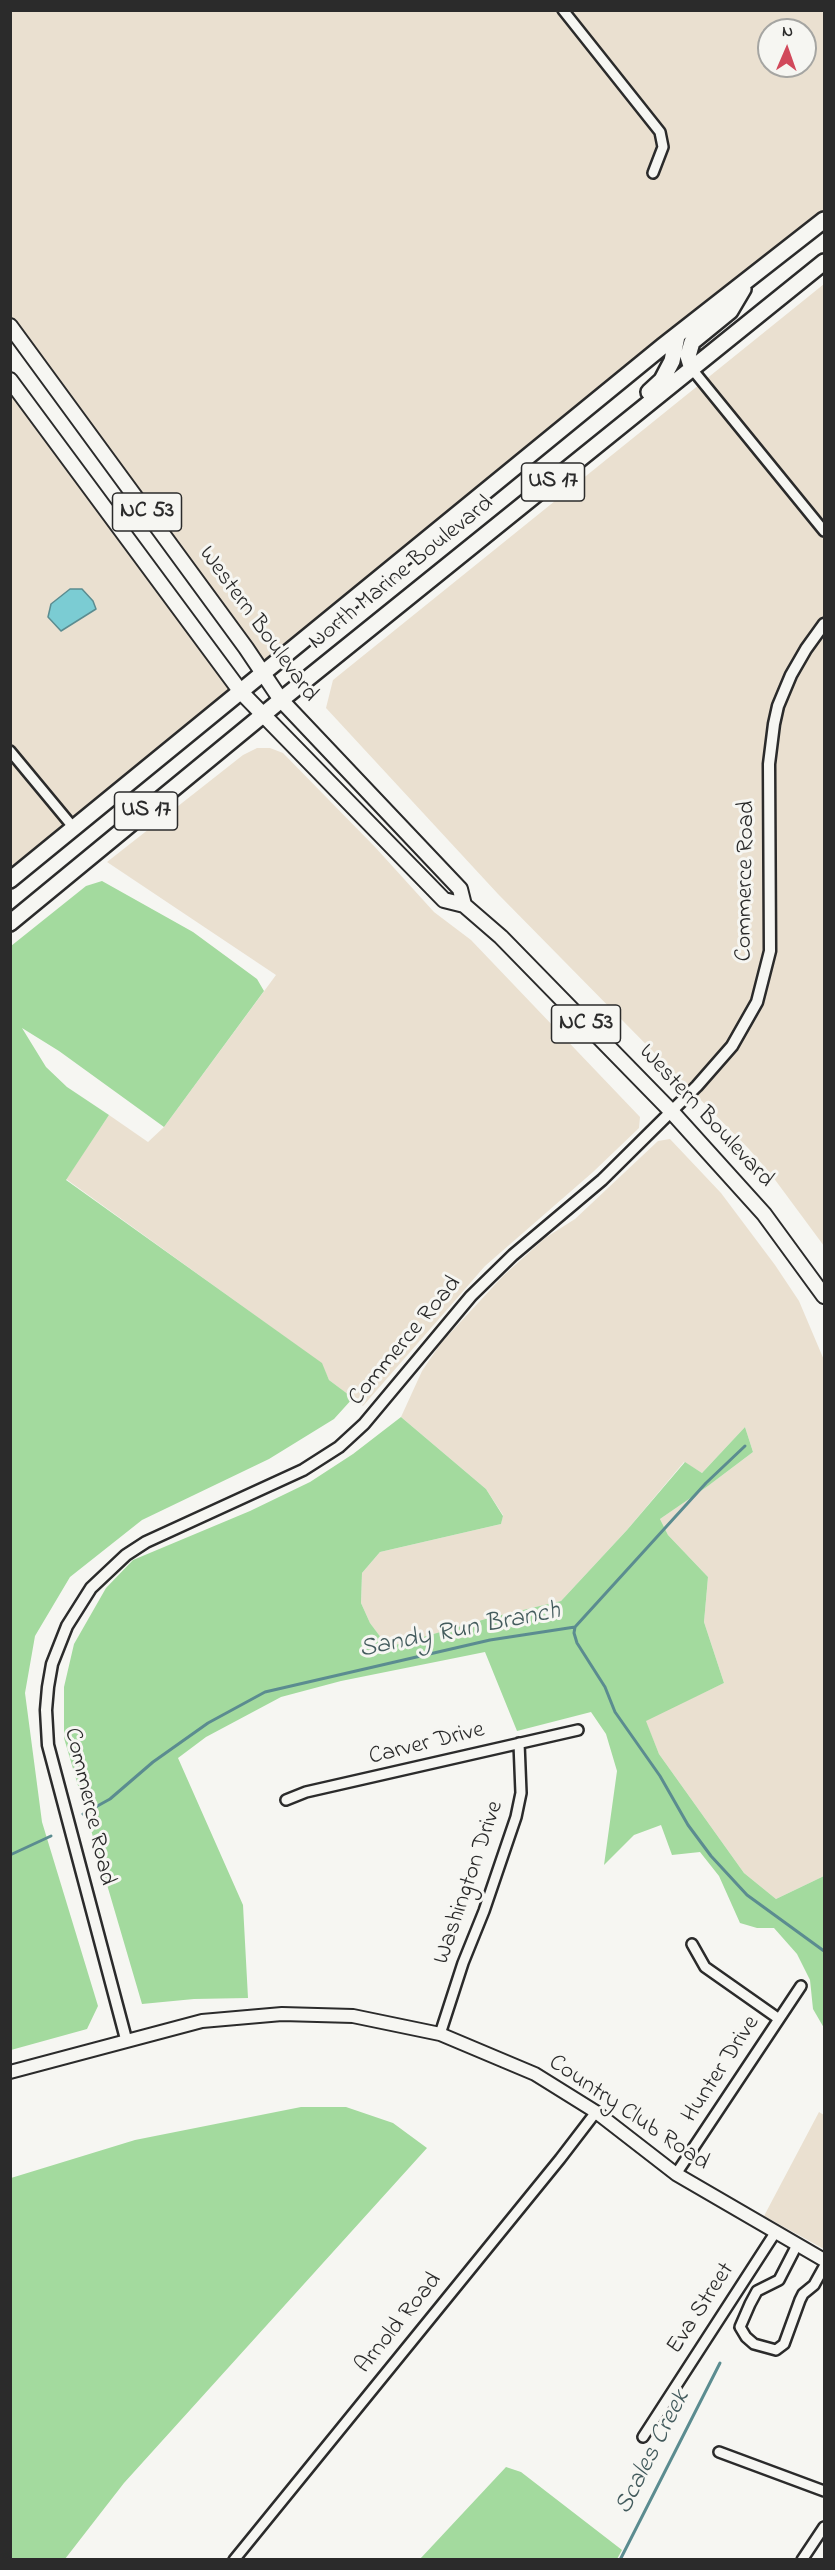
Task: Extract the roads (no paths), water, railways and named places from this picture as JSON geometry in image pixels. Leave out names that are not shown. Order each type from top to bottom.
[{"type":"highway","name":"North Marine Boulevard","points":[[31,862],[677,336],[825,220]]},
{"type":"highway","name":"North Marine Boulevard","points":[[10,923],[262,715],[825,262]]},
{"type":"highway","name":"US 17","points":[[692,369],[688,356],[692,342],[730,311],[746,284]]},
{"type":"highway","name":"US 17","points":[[602,443],[640,400],[662,380],[672,361],[677,336]]},
{"type":"highway","name":"US 17","points":[[10,880],[31,862]]},
{"type":"main road","name":"Western Boulevard","points":[[10,326],[264,673],[281,700],[460,888],[464,905]]},
{"type":"main road","name":"Western Boulevard","points":[[10,380],[241,692],[444,900],[464,905],[501,937],[671,1112],[764,1214],[825,1296]]},
{"type":"main road","name":"North Marine Boulevard","points":[[10,875],[31,862]]},
{"type":"main road","name":"Country Club Road","points":[[10,2072],[126,2039],[202,2021],[282,2014],[353,2016],[440,2034],[535,2074],[596,2112],[676,2174],[774,2233],[825,2260]]},
{"type":"street","points":[[563,10],[660,132],[663,147],[653,173]]},
{"type":"street","points":[[692,369],[825,531]]},
{"type":"street","name":"Commerce Road","points":[[126,2039],[48,1745],[46,1710],[52,1664],[58,1645],[78,1606],[108,1571],[126,1555],[146,1542],[303,1470],[339,1447],[364,1424],[471,1296],[513,1255],[602,1180],[671,1112],[732,1046],[757,1002],[770,951],[769,764],[774,724],[790,675],[825,624]]},
{"type":"street","points":[[10,751],[73,827]]},
{"type":"street","name":"Carver Drive","points":[[286,1800],[306,1792],[420,1768],[578,1730]]},
{"type":"street","name":"Washington Drive","points":[[440,2034],[516,1816],[522,1777],[519,1743]]},
{"type":"street","points":[[692,1944],[705,1967],[779,2019]]},
{"type":"street","name":"Hunter Drive","points":[[676,2174],[801,1986]]},
{"type":"street","name":"Arnold Road","points":[[234,2559],[596,2112]]},
{"type":"street","name":"Eva Street","points":[[643,2437],[774,2233]]},
{"type":"street","points":[[797,2245],[779,2280],[757,2291],[740,2327],[746,2337],[754,2343],[776,2350],[784,2344],[803,2294],[814,2285],[825,2267]]},
{"type":"street","points":[[719,2452],[825,2491]]},
{"type":"street","points":[[802,2559],[824,2530]]},
{"type":"water","points":[[70,589],[82,589],[93,601],[96,609],[61,631],[48,617],[51,604]]},
{"type":"waterway","points":[[575,1627],[706,1483],[745,1446]]},
{"type":"waterway","name":"Sandy Run Branch","points":[[575,1627],[577,1643],[605,1687],[615,1712],[660,1776],[688,1825],[711,1856],[747,1895],[824,1951]]},
{"type":"waterway","name":"Sandy Run Branch","points":[[83,1814],[110,1799],[153,1762],[208,1723],[265,1692],[490,1640],[575,1627]]},
{"type":"waterway","name":"Sandy Run Branch","points":[[10,1855],[51,1836]]},
{"type":"waterway","name":"Scales Creek","points":[[620,2560],[720,2363]]}]
